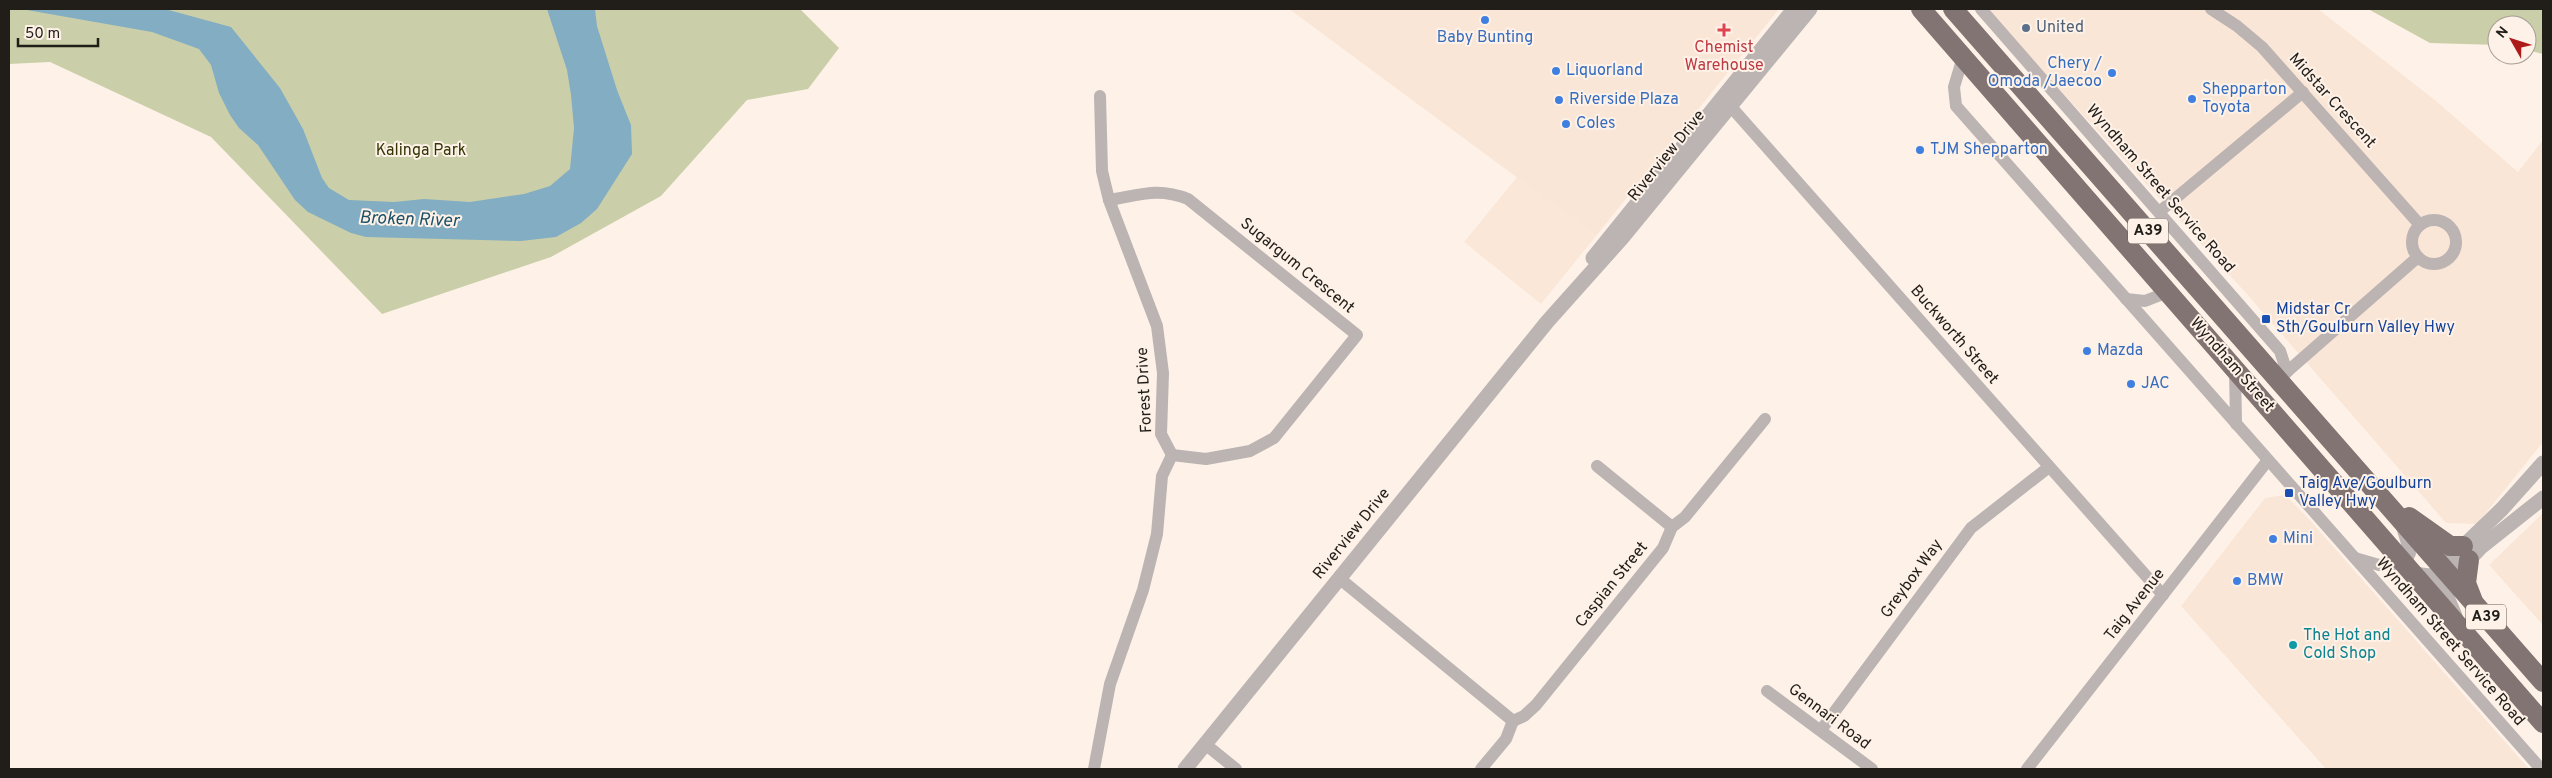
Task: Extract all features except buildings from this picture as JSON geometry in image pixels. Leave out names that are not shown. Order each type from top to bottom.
[{"type":"highway","points":[[1909,9],[1934,36],[1962,56]]},
{"type":"highway","name":"Wyndham Street","points":[[1921,9],[2543,723]]},
{"type":"highway","name":"Wyndham Street","points":[[1953,9],[2197,287],[2282,376],[2384,501],[2543,682]]},
{"type":"highway","points":[[2168,292],[2182,270]]},
{"type":"highway","points":[[2184,310],[2197,287]]},
{"type":"highway","points":[[2384,501],[2450,546],[2466,553],[2466,584],[2474,604]]},
{"type":"highway","points":[[2495,666],[2492,651],[2498,630]]},
{"type":"street","name":"Riverview Drive","points":[[1726,101],[1794,9]]},
{"type":"street","name":"Riverview Drive","points":[[1185,769],[1547,322],[1612,231],[1810,9]]},
{"type":"street","name":"Wyndham Street Service Road","points":[[1981,9],[2280,351],[2282,376]]},
{"type":"street","name":"Midstar Crescent","points":[[2211,9],[2238,26],[2262,47],[2420,225]]},
{"type":"street","name":"Wyndham Street Service Road","points":[[1962,56],[1954,87],[1956,106],[2541,769]]},
{"type":"street","points":[[2159,212],[2303,92]]},
{"type":"street","name":"Forest Drive","points":[[1100,96],[1102,171],[1110,200],[1157,326],[1163,373],[1161,434],[1172,455]]},
{"type":"street","name":"Buckworth Street","points":[[1726,101],[2163,595]]},
{"type":"street","name":"Sugargum Crescent","points":[[1110,200],[1147,193],[1170,192],[1188,198],[1357,336],[1274,438],[1250,451],[1206,459],[1172,455]]},
{"type":"street","points":[[2434,220],[2441,221],[2451,228],[2455,243],[2454,250],[2442,262],[2427,263],[2418,257],[2412,243],[2413,236],[2420,225],[2434,220]]},
{"type":"street","points":[[2282,376],[2418,257]]},
{"type":"street","points":[[2126,299],[2145,301],[2168,292]]},
{"type":"street","points":[[2235,368],[2236,424]]},
{"type":"street","name":"Caspian Street","points":[[1481,769],[1506,739],[1513,721],[1524,716],[1536,704],[1663,548],[1672,527],[1685,517],[1766,419]]},
{"type":"street","points":[[1094,769],[1110,684],[1143,590],[1157,534],[1162,476],[1172,455]]},
{"type":"street","name":"Taig Avenue","points":[[2027,769],[2268,460]]},
{"type":"street","points":[[2466,553],[2543,463]]},
{"type":"street","points":[[1597,466],[1672,527]]},
{"type":"street","name":"Greybox Way","points":[[1821,730],[1971,528],[2049,467]]},
{"type":"street","points":[[2459,627],[2441,582],[2450,559],[2480,548],[2539,502],[2519,491]]},
{"type":"street","name":"Wyndham Street Service Road","points":[[2355,558],[2379,565],[2410,569],[2410,552],[2398,517]]},
{"type":"street","points":[[2410,569],[2429,576],[2445,572]]},
{"type":"street","points":[[1339,578],[1513,721]]},
{"type":"street","name":"Gennari Road","points":[[1766,691],[1821,730],[1868,768]]},
{"type":"street","points":[[1205,744],[1236,769]]},
{"type":"shaded area","name":"Riverside Plaza","points":[[1289,9],[1779,9],[1596,236]]},
{"type":"shaded area","points":[[1986,9],[2318,9],[2435,100],[2518,172],[2543,140],[2543,442],[2477,524],[2446,523],[2245,292]]},
{"type":"shaded area","points":[[1517,177],[1596,236],[1541,304],[1464,242]]},
{"type":"shaded area","points":[[2285,495],[2309,519],[2529,769],[2326,769],[2181,606],[2265,498]]},
{"type":"shaded area","points":[[2543,513],[2543,625],[2489,565]]},
{"type":"green space","name":"Kalinga Park","points":[[9,9],[800,9],[839,48],[808,89],[747,100],[661,196],[551,257],[382,314],[211,137],[50,62],[9,64]]},
{"type":"green space","points":[[2368,9],[2543,9],[2543,54],[2537,52],[2537,15],[2487,15],[2487,45],[2430,43]]},
{"type":"water","name":"Broken River","points":[[21,9],[165,9],[231,27],[280,88],[303,129],[322,178],[329,188],[349,200],[394,202],[424,199],[470,202],[524,194],[550,186],[570,169],[574,128],[571,95],[567,70],[547,9],[595,9],[597,26],[617,90],[631,125],[632,154],[597,209],[581,223],[556,237],[521,241],[366,237],[351,233],[308,212],[295,200],[258,145],[239,128],[230,115],[219,93],[211,65],[199,49],[152,32]]},
{"type":"place","name":"Baby Bunting","points":[[1485,20]]},
{"type":"place","name":"United","points":[[2026,28]]},
{"type":"place","name":"Chemist Warehouse","points":[[1724,30]]},
{"type":"place","name":"Liquorland","points":[[1556,71]]},
{"type":"place","name":"Chery / Omoda /Jaecoo","points":[[2112,73]]},
{"type":"place","name":"Shepparton Toyota","points":[[2192,99]]},
{"type":"place","name":"Riverside Plaza","points":[[1559,100]]},
{"type":"place","name":"Coles","points":[[1566,124]]},
{"type":"place","name":"TJM Shepparton","points":[[1920,150]]},
{"type":"place","name":"Midstar Cr Sth/Goulburn Valley Hwy","points":[[2266,319]]},
{"type":"place","name":"Mazda","points":[[2087,351]]},
{"type":"place","name":"JAC","points":[[2131,384]]},
{"type":"place","name":"Taig Ave/Goulburn Valley Hwy","points":[[2289,493]]},
{"type":"place","name":"Mini","points":[[2273,539]]},
{"type":"place","name":"BMW","points":[[2237,581]]},
{"type":"place","name":"The Hot and Cold Shop","points":[[2293,645]]}]
